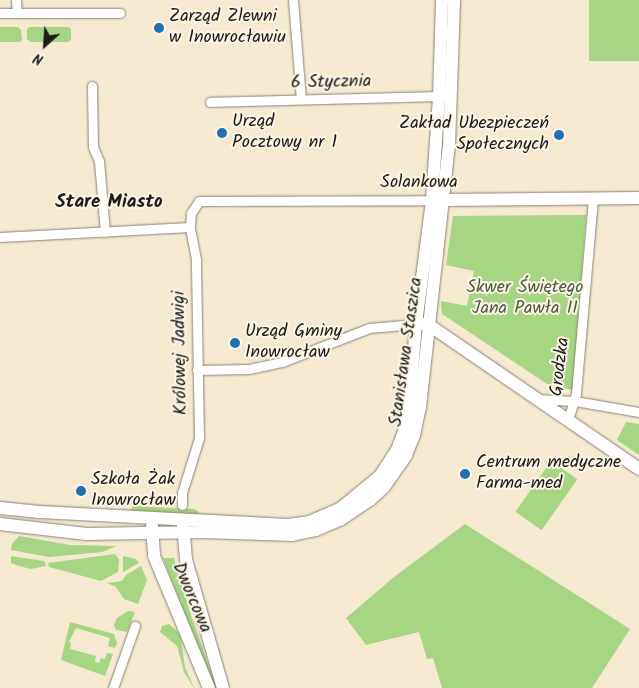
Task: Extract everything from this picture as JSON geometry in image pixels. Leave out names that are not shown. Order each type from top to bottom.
[{"type":"main road","name":"Stanisława Staszica","points":[[442,0],[446,96]]},
{"type":"main road","name":"Stanisława Staszica","points":[[183,526],[288,526],[320,518],[340,509],[355,498],[388,467],[404,432],[423,324],[439,200],[454,0]]},
{"type":"main road","name":"Solankowa","points":[[439,200],[639,198]]},
{"type":"main road","points":[[423,324],[639,469]]},
{"type":"main road","points":[[0,508],[152,518],[183,526]]},
{"type":"main road","name":"Dworcowa","points":[[152,518],[154,556],[209,688]]},
{"type":"main road","points":[[0,524],[86,534],[152,534],[183,526]]},
{"type":"main road","name":"Dworcowa","points":[[183,526],[186,560],[223,688]]},
{"type":"street","points":[[16,0],[17,13]]},
{"type":"street","points":[[293,0],[301,100]]},
{"type":"street","points":[[0,13],[120,13]]},
{"type":"street","points":[[92,86],[93,147],[99,162],[105,232]]},
{"type":"street","name":"6 Stycznia","points":[[210,102],[446,96]]},
{"type":"street","name":"Grodzka","points":[[568,420],[575,401],[593,198]]},
{"type":"street","name":"Solankowa","points":[[199,201],[439,200]]},
{"type":"street","name":"Królowej Jadwigi","points":[[182,505],[182,493],[199,438],[196,370],[196,256],[190,228],[191,213],[199,201]]},
{"type":"street","points":[[0,237],[190,228]]},
{"type":"street","points":[[196,370],[249,369],[282,362],[369,328],[423,324]]},
{"type":"street","points":[[538,400],[575,401],[639,412]]},
{"type":"street","points":[[113,688],[135,626]]},
{"type":"green space","points":[[589,0],[639,0],[639,61],[589,61]]},
{"type":"green space","points":[[0,27],[18,27],[21,30],[22,40],[19,42],[0,42]]},
{"type":"green space","points":[[30,27],[68,27],[71,29],[71,40],[68,42],[31,42],[27,39],[27,29]]},
{"type":"green space","name":"Skwer Świętego Jana Pawła II","points":[[586,215],[573,390],[547,384],[442,314],[441,301],[467,306],[474,271],[446,265],[453,216]]},
{"type":"green space","points":[[626,422],[639,424],[639,455],[617,440]]},
{"type":"green space","points":[[551,461],[577,479],[542,530],[515,512]]},
{"type":"green space","points":[[133,506],[194,509],[198,511],[200,516],[130,511]]},
{"type":"green space","points":[[465,524],[630,629],[592,688],[442,688],[433,658],[427,659],[419,632],[366,645],[346,618],[394,577]]},
{"type":"green space","points":[[19,536],[70,545],[117,546],[102,552],[49,557],[11,550],[12,544]]},
{"type":"green space","points":[[115,554],[119,559],[118,572],[101,581],[49,567],[48,563]]},
{"type":"green space","points":[[11,556],[44,561],[46,566],[31,569],[19,566],[11,563]]},
{"type":"green space","points":[[123,556],[136,559],[139,563],[123,572]]},
{"type":"green space","points":[[163,558],[174,558],[190,612],[217,688],[214,688]]},
{"type":"green space","points":[[141,566],[147,580],[138,604],[124,599],[116,587],[107,583],[122,581],[126,575]]},
{"type":"green space","points":[[128,611],[135,612],[127,632],[116,630],[114,625],[117,618]]},
{"type":"green space","points":[[70,622],[114,634],[117,643],[115,648],[108,646],[110,638],[76,628],[69,642],[71,643],[70,649],[96,656],[95,662],[99,663],[101,658],[105,659],[107,653],[113,654],[105,676],[61,660]]},
{"type":"green space","points":[[169,624],[179,633],[185,667],[194,688],[184,672],[177,646],[160,632],[162,626]]},
{"type":"place","name":"Zarząd Zlewni w Inowrocławiu","points":[[159,28]]},
{"type":"place","name":"Urząd Pocztowy nr 1","points":[[222,133]]},
{"type":"place","name":"Zakład Ubezpieczeń Społecznych","points":[[559,135]]},
{"type":"place","name":"Urząd Gminy Inowrocław","points":[[235,343]]},
{"type":"place","name":"Centrum medyczne Farma-med","points":[[465,474]]},
{"type":"place","name":"Szkoła Żak Inowrocław","points":[[81,491]]},
{"type":"district","name":"Stare Miasto","points":[[109,203]]}]
